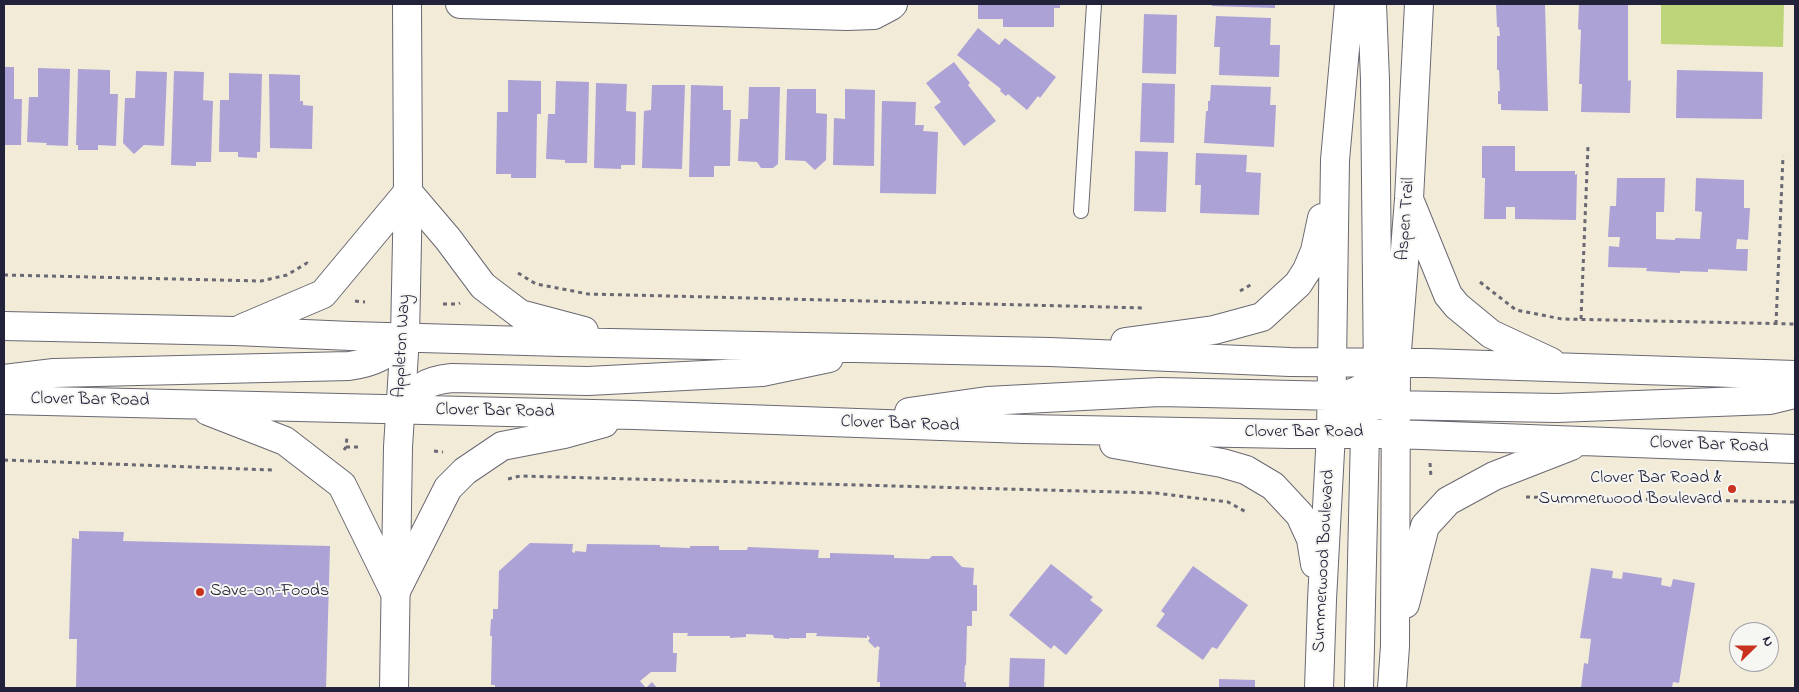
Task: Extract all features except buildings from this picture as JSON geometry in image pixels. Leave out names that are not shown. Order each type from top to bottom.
[{"type":"main road","name":"Appleton Way","points":[[394,688],[400,410],[405,337],[408,192],[407,4]]},
{"type":"main road","points":[[460,4],[847,16],[874,15],[893,4]]},
{"type":"main road","name":"Aspen Trail","points":[[1349,4],[1334,160],[1331,362],[1365,406],[1395,434]]},
{"type":"main road","points":[[1359,688],[1365,406],[1384,368],[1372,4]]},
{"type":"main road","name":"Aspen Trail","points":[[1331,433],[1365,406],[1384,368],[1409,199],[1420,4]]},
{"type":"main road","points":[[1050,352],[1214,330],[1262,317],[1298,284],[1307,270],[1314,251],[1334,160]]},
{"type":"main road","points":[[235,331],[322,294],[408,192],[483,286],[520,314],[628,343]]},
{"type":"main road","points":[[1409,199],[1448,295],[1457,306],[1491,334],[1561,367]]},
{"type":"main road","points":[[4,326],[1050,352],[1331,362],[1384,368],[1561,367],[1795,375]]},
{"type":"main road","points":[[4,379],[54,373],[349,366],[381,358],[405,337]]},
{"type":"main road","points":[[400,410],[419,388],[433,380],[452,378],[588,381],[762,372],[879,348]]},
{"type":"main road","points":[[840,423],[987,401],[1160,392],[1365,406],[1558,408],[1770,400],[1795,394]]},
{"type":"main road","name":"Clover Bar Road","points":[[4,400],[635,415],[1024,429],[1290,434],[1331,433],[1365,406]]},
{"type":"main road","points":[[188,404],[285,441],[342,485],[395,593]]},
{"type":"main road","points":[[395,593],[448,488],[465,471],[502,446],[564,434],[635,415]]},
{"type":"main road","points":[[1024,429],[1222,463],[1246,470],[1273,486],[1300,515],[1311,539],[1322,600]]},
{"type":"main road","name":"Summerwood Boulevard","points":[[1319,688],[1331,433]]},
{"type":"main road","points":[[1392,688],[1395,646],[1395,434]]},
{"type":"main road","name":"Clover Bar Road","points":[[1395,434],[1795,449]]},
{"type":"main road","points":[[1395,646],[1425,526],[1448,501],[1494,476],[1582,442]]},
{"type":"lane","points":[[1081,211],[1094,4]]},
{"type":"path","points":[[1581,319],[1588,146]]},
{"type":"path","points":[[1776,324],[1783,156]]},
{"type":"path","points":[[4,275],[261,281],[287,275],[307,263],[313,268]]},
{"type":"path","points":[[511,269],[536,284],[588,294],[1145,308]]},
{"type":"path","points":[[1238,292],[1255,282]]},
{"type":"path","points":[[1480,282],[1516,310],[1562,319],[1795,324]]},
{"type":"path","points":[[352,301],[365,302]]},
{"type":"path","points":[[443,304],[458,304]]},
{"type":"path","points":[[346,447],[362,447]]},
{"type":"path","points":[[4,460],[275,470]]},
{"type":"path","points":[[504,481],[520,476],[1156,493],[1228,502],[1248,513]]},
{"type":"path","points":[[1522,497],[1795,502]]},
{"type":"green space","points":[[1661,4],[1784,4],[1783,47],[1661,44]]},
{"type":"place","name":"Clover Bar Road & Summerwood Boulevard","points":[[1732,489]]},
{"type":"place","name":"Save-On-Foods","points":[[200,592]]}]
